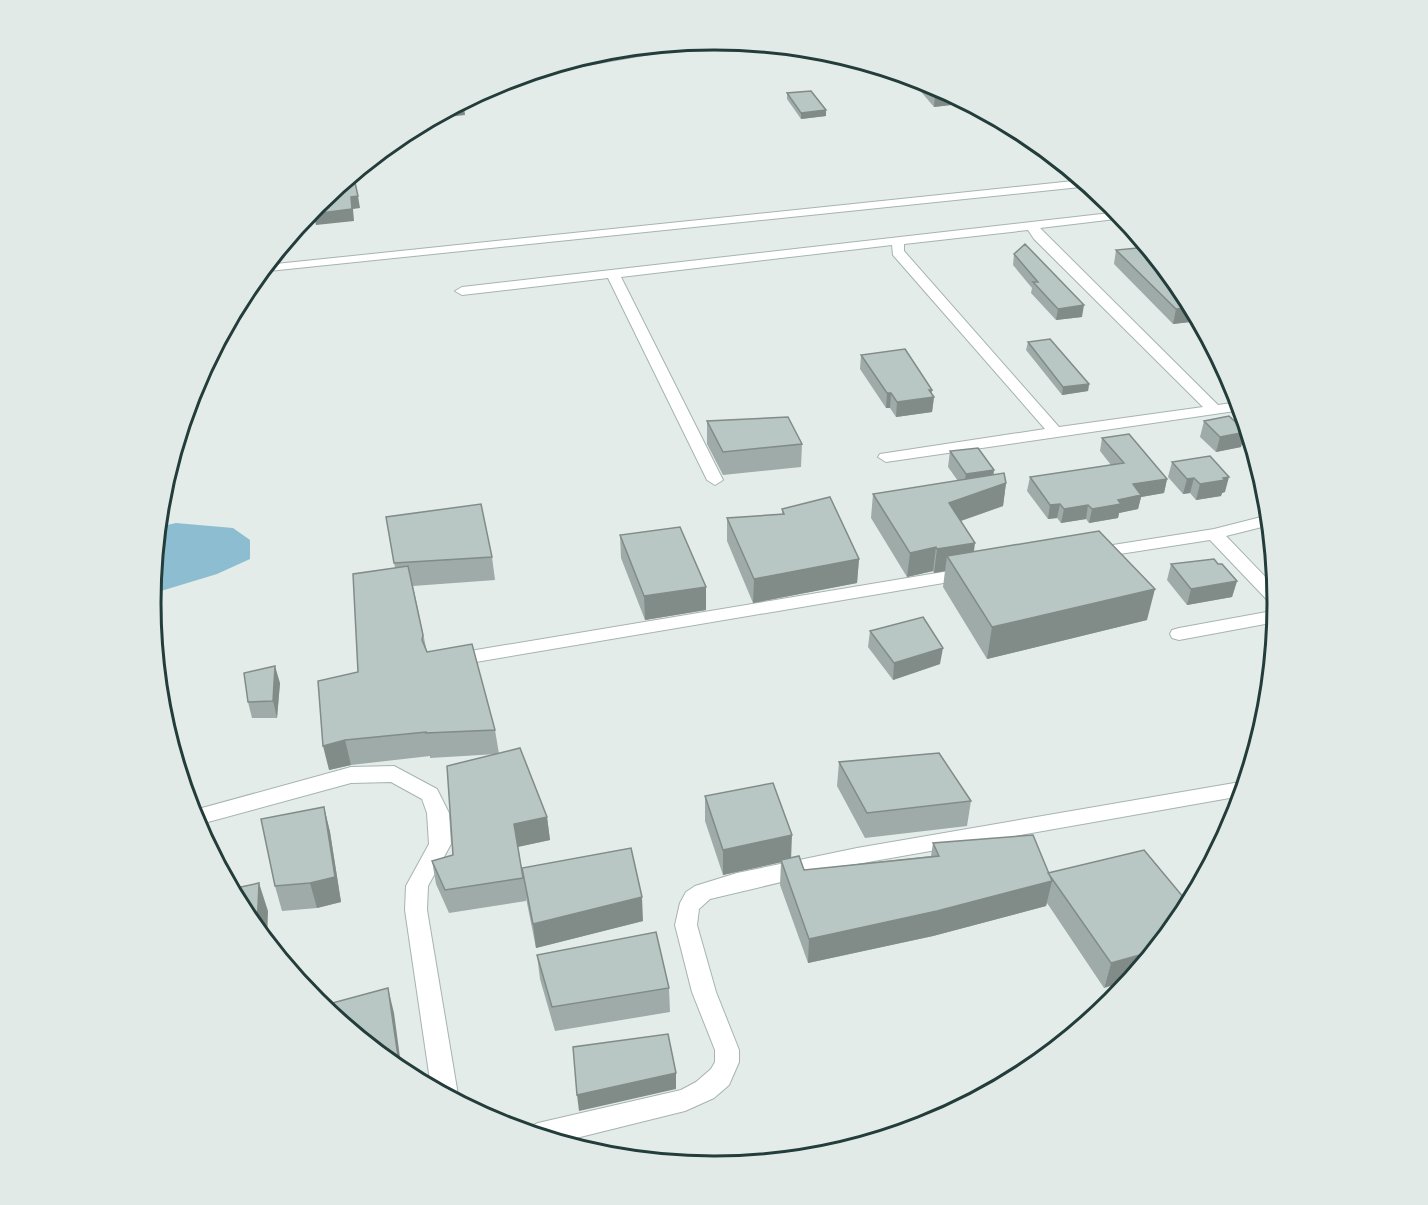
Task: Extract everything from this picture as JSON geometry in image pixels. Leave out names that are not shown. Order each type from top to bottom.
[{"type":"street","points":[[274,268],[1076,184]]},
{"type":"street","points":[[462,291],[1110,216]]},
{"type":"street","points":[[1032,226],[1038,236],[1215,410]]},
{"type":"street","points":[[898,242],[898,252],[1056,434]]},
{"type":"street","points":[[613,274],[715,480]]},
{"type":"street","points":[[886,458],[1231,407]]},
{"type":"street","points":[[1077,556],[1214,534],[1261,522]]},
{"type":"street","points":[[1214,534],[1267,589]]},
{"type":"street","points":[[438,663],[982,572]]},
{"type":"street","points":[[1179,634],[1267,618]]},
{"type":"street","points":[[204,815],[351,775],[394,774],[430,794],[438,813],[440,844],[417,886],[416,910],[420,948],[444,1085]]},
{"type":"street","points":[[553,1131],[685,1100],[705,1090],[720,1077],[727,1062],[727,1050],[704,992],[686,925],[688,909],[694,898],[703,892],[737,882],[857,856],[1234,790]]},
{"type":"water","points":[[176,523],[233,528],[250,540],[250,559],[217,574],[161,591],[167,525]]},
{"type":"building","points":[[811,91],[826,110],[801,113],[787,93]]},
{"type":"building","points":[[355,182],[358,196],[351,197],[352,209],[321,213]]},
{"type":"building","points":[[1025,244],[1084,305],[1058,309],[1033,282],[1038,282],[1014,254]]},
{"type":"building","points":[[1138,248],[1182,309],[1176,309],[1116,250]]},
{"type":"building","points":[[1050,339],[1089,384],[1063,387],[1028,342]]},
{"type":"building","points":[[905,349],[932,390],[929,390],[934,397],[897,402],[891,393],[887,393],[861,355]]},
{"type":"building","points":[[1229,416],[1238,424],[1240,433],[1220,437],[1204,421]]},
{"type":"building","points":[[788,417],[802,444],[723,452],[707,421]]},
{"type":"building","points":[[1129,434],[1167,479],[1133,484],[1141,495],[1118,500],[1121,504],[1092,509],[1088,505],[1064,509],[1060,504],[1050,505],[1030,477],[1124,463],[1102,438]]},
{"type":"building","points":[[978,448],[994,470],[966,474],[950,451]]},
{"type":"building","points":[[1210,456],[1229,477],[1223,478],[1225,480],[1200,484],[1194,478],[1187,479],[1172,462]]},
{"type":"building","points":[[1004,473],[1006,483],[949,503],[975,543],[937,549],[936,547],[910,553],[873,494]]},
{"type":"building","points":[[830,497],[859,559],[754,579],[727,518],[784,514],[782,509]]},
{"type":"building","points":[[481,504],[492,557],[394,563],[386,517]]},
{"type":"building","points":[[680,527],[706,587],[644,596],[620,535]]},
{"type":"building","points":[[1099,531],[1155,589],[992,627],[947,556]]},
{"type":"building","points":[[1214,559],[1218,564],[1222,564],[1237,581],[1191,589],[1171,564]]},
{"type":"building","points":[[408,566],[423,635],[422,640],[427,652],[472,644],[495,730],[426,732],[345,740],[323,746],[318,681],[358,672],[353,574]]},
{"type":"building","points":[[923,617],[943,648],[894,663],[870,631]]},
{"type":"building","points":[[275,666],[273,701],[248,702],[244,673]]},
{"type":"building","points":[[520,748],[547,817],[514,824],[523,878],[445,890],[432,861],[453,855],[447,766]]},
{"type":"building","points":[[939,753],[971,801],[867,813],[839,762]]},
{"type":"building","points":[[773,783],[792,835],[723,850],[705,796]]},
{"type":"building","points":[[324,807],[335,877],[310,883],[275,886],[261,819]]},
{"type":"building","points":[[1033,835],[1052,881],[937,911],[809,939],[781,860],[799,856],[804,870],[939,856],[933,843]]},
{"type":"building","points":[[631,848],[642,897],[533,924],[522,868]]},
{"type":"building","points":[[1144,850],[1182,896],[1140,955],[1111,963],[1048,873]]},
{"type":"building","points":[[259,883],[258,915],[254,910],[240,887]]},
{"type":"building","points":[[656,932],[669,988],[552,1007],[537,955]]},
{"type":"building","points":[[388,988],[398,1056],[377,1041],[333,1003]]},
{"type":"building","points":[[668,1034],[676,1073],[577,1095],[573,1047]]}]
